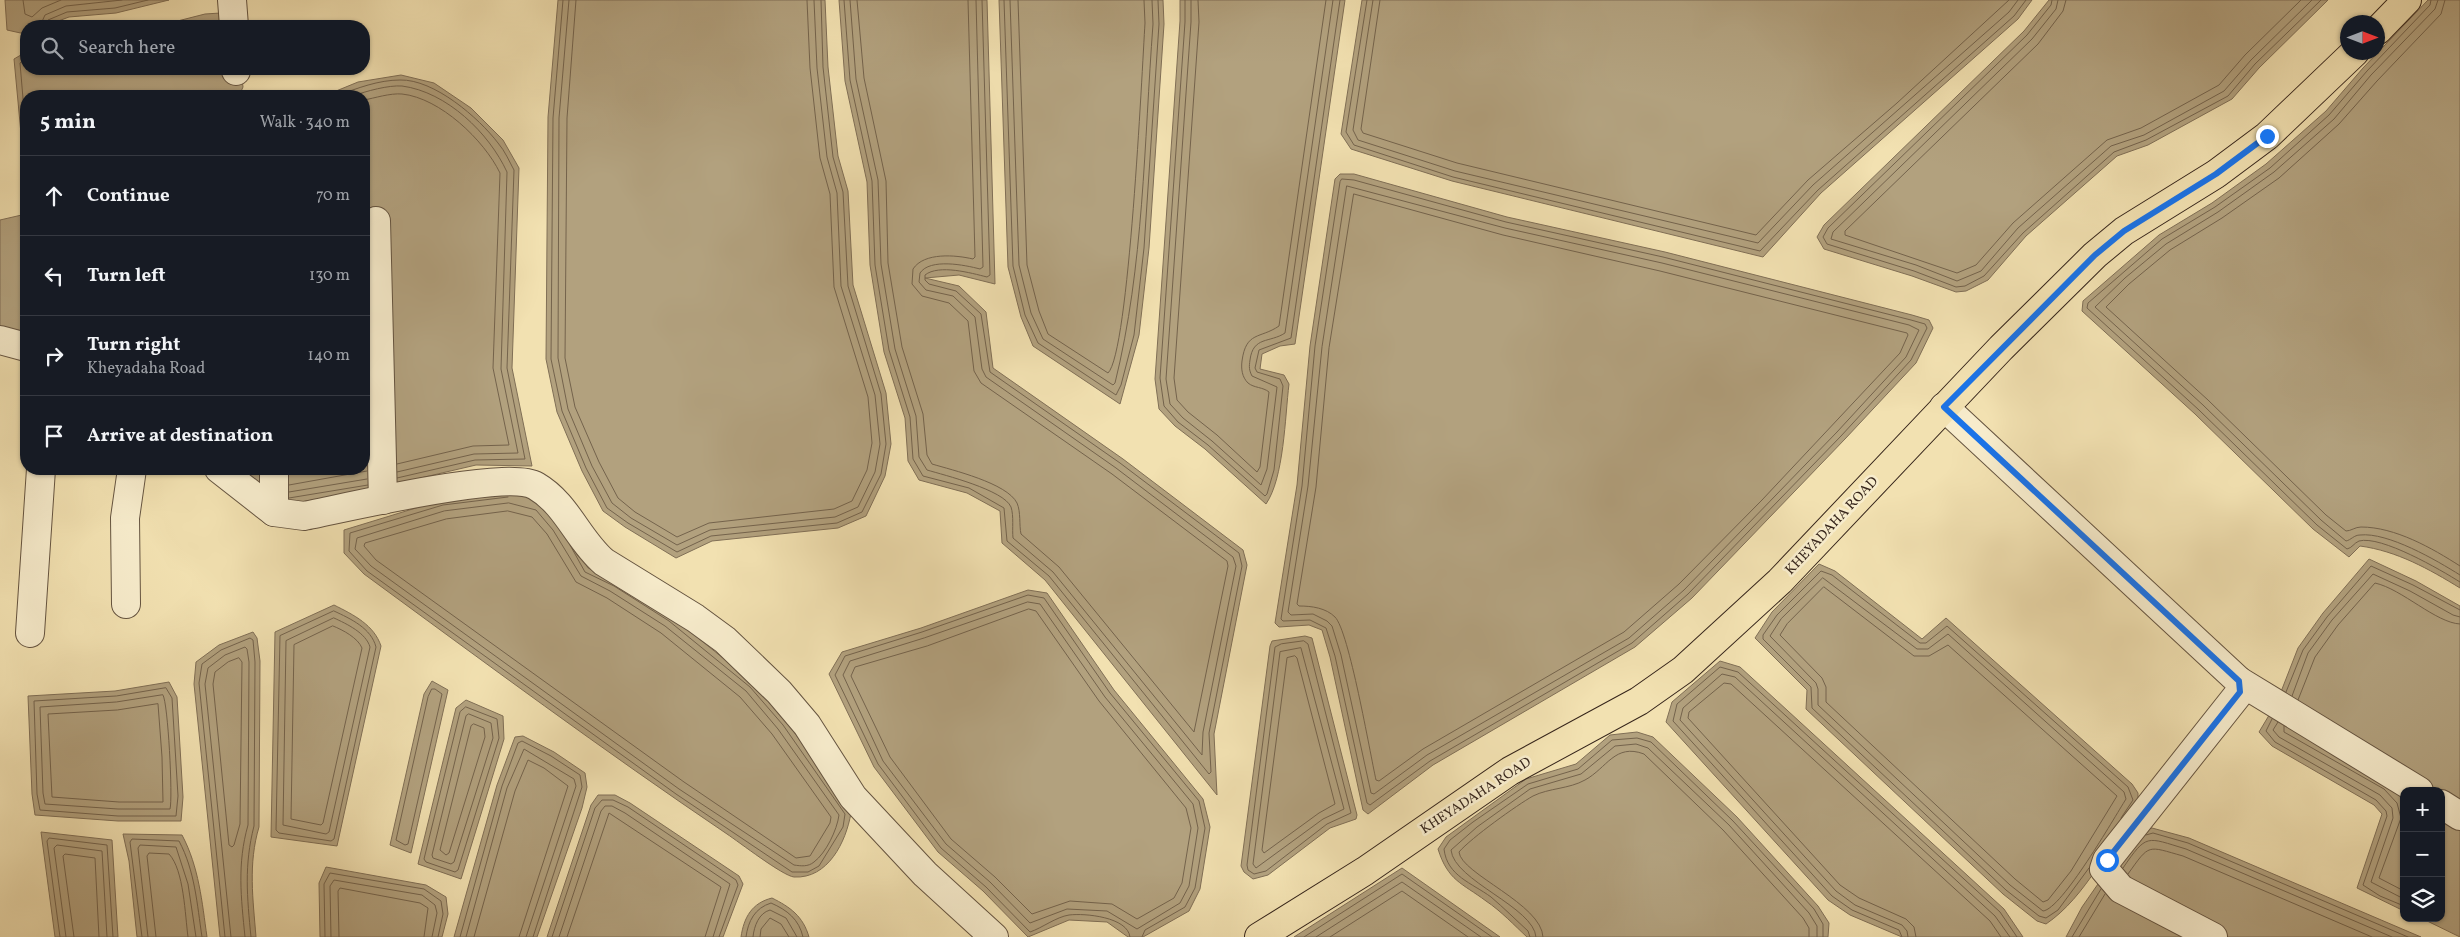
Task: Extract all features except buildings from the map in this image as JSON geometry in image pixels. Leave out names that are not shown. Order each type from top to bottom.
[{"type":"main road","points":[[2385,23],[2407,0]]},
{"type":"main road","name":"KHEYADAHA ROAD","points":[[1260,937],[1365,871],[1510,771],[1639,701],[1683,670],[1780,581],[1944,407],[2095,255],[2124,231],[2216,174],[2267,136],[2347,60]]},
{"type":"street","points":[[232,0],[234,20]]},
{"type":"street","points":[[376,221],[383,500]]},
{"type":"street","points":[[0,340],[20,345]]},
{"type":"street","points":[[1944,407],[2239,681],[2412,787]]},
{"type":"street","points":[[30,633],[41,475]]},
{"type":"street","points":[[126,604],[125,518],[131,475]]},
{"type":"street","points":[[227,475],[274,512],[304,516],[469,485],[527,481],[546,492],[564,511],[592,551],[725,640],[779,692],[807,725],[853,796],[925,874],[994,937]]},
{"type":"street","points":[[274,475],[274,512]]},
{"type":"street","points":[[2213,937],[2120,889],[2104,870],[2107,860],[2240,692],[2239,681]]},
{"type":"street","points":[[2445,807],[2460,816]]},
{"type":"water","points":[[5,0],[169,0],[116,13],[69,17],[61,20],[20,20],[20,33],[7,30]]},
{"type":"water","points":[[558,0],[825,0],[828,67],[838,156],[848,191],[853,285],[886,393],[891,444],[885,476],[866,516],[838,528],[712,541],[676,558],[625,527],[603,511],[582,471],[557,412],[546,359],[548,117]]},
{"type":"water","points":[[839,0],[987,0],[995,284],[959,275],[925,278],[959,286],[986,312],[993,368],[1123,459],[1243,550],[1247,565],[1214,734],[1217,795],[1045,580],[1002,543],[1000,511],[967,493],[919,480],[908,461],[905,418],[884,352],[870,265],[867,182],[845,81]]},
{"type":"water","points":[[999,0],[1163,0],[1164,24],[1149,248],[1139,335],[1120,404],[1033,346],[1021,317],[1008,267]]},
{"type":"water","points":[[1180,0],[1345,0],[1295,344],[1280,346],[1262,354],[1260,369],[1284,375],[1289,384],[1285,430],[1277,479],[1266,504],[1205,449],[1175,426],[1159,409],[1155,379]]},
{"type":"water","points":[[1362,0],[2032,0],[2018,19],[1821,193],[1763,257],[1452,181],[1351,149],[1341,134]]},
{"type":"water","points":[[2049,0],[2328,0],[2259,68],[2232,99],[2148,145],[2117,156],[2026,236],[1988,280],[1966,291],[1956,292],[1912,276],[1824,249],[1817,237],[1824,225],[2024,31]]},
{"type":"water","points":[[2428,0],[2460,0],[2460,588],[2400,556],[2374,548],[2360,546],[2349,557],[2313,529],[2195,414],[2082,311],[2083,301],[2159,235],[2212,203],[2266,164],[2326,111],[2371,60],[2385,60],[2385,45]]},
{"type":"water","points":[[236,12],[237,20],[182,20],[205,14]]},
{"type":"water","points":[[20,56],[20,75],[242,75],[243,87],[242,90],[20,90],[20,123],[14,59]]},
{"type":"water","points":[[401,75],[434,83],[471,108],[503,140],[519,168],[512,368],[532,466],[476,465],[352,494],[281,505],[238,475],[370,475],[370,90],[339,90],[358,82]]},
{"type":"water","points":[[1340,174],[1354,174],[1507,217],[1665,252],[1912,315],[1929,320],[1933,328],[1916,363],[1692,598],[1635,647],[1433,765],[1368,814],[1363,810],[1330,657],[1322,630],[1309,625],[1279,627],[1275,623],[1297,485],[1310,346],[1335,179]]},
{"type":"water","points":[[20,215],[20,339],[0,334],[0,220]]},
{"type":"water","points":[[510,492],[542,499],[562,523],[588,568],[616,581],[672,617],[754,683],[787,722],[851,813],[840,847],[826,865],[817,872],[806,876],[794,877],[771,865],[635,771],[499,673],[364,574],[344,553],[344,530],[442,500]]},
{"type":"water","points":[[2369,559],[2416,581],[2460,606],[2460,937],[2429,922],[2445,922],[2445,787],[2400,787],[2400,909],[2357,888],[2382,814],[2374,805],[2272,746],[2259,732],[2277,702],[2298,648],[2323,613]]},
{"type":"water","points":[[1819,564],[1835,571],[1922,639],[1946,618],[2132,784],[2138,793],[2138,801],[2086,884],[2060,913],[2046,924],[2037,921],[2003,894],[1806,709],[1807,690],[1755,638],[1772,612]]},
{"type":"water","points":[[1028,590],[1047,593],[1114,690],[1203,799],[1210,827],[1200,889],[1189,911],[1143,937],[1128,937],[1107,922],[1069,920],[1028,937],[983,891],[938,852],[874,767],[829,674],[842,652],[921,628]]},
{"type":"water","points":[[334,605],[368,626],[374,632],[381,646],[337,846],[271,837],[275,632]]},
{"type":"water","points":[[253,632],[257,638],[260,661],[259,827],[252,868],[256,937],[220,937],[194,684],[196,662],[219,645]]},
{"type":"water","points":[[1305,636],[1312,638],[1357,815],[1356,819],[1330,828],[1268,875],[1253,879],[1244,872],[1241,866],[1270,646],[1272,641]]},
{"type":"water","points":[[1720,661],[1740,667],[2004,909],[2023,937],[1902,937],[1850,915],[1828,900],[1666,722],[1672,702]]},
{"type":"water","points":[[432,681],[448,690],[411,853],[390,845],[424,694]]},
{"type":"water","points":[[169,682],[177,697],[183,797],[181,821],[118,821],[35,815],[32,794],[28,696],[115,691]]},
{"type":"water","points":[[466,700],[503,716],[504,739],[461,879],[418,864],[456,708]]},
{"type":"water","points":[[1637,732],[1653,737],[1737,817],[1818,906],[1829,923],[1828,937],[1527,937],[1497,909],[1451,875],[1438,849],[1446,837],[1526,779],[1576,764],[1610,735]]},
{"type":"water","points":[[523,736],[554,752],[585,773],[587,787],[582,808],[537,937],[454,937],[497,785],[515,737]]},
{"type":"water","points":[[598,795],[615,795],[630,803],[739,876],[743,884],[723,937],[547,937],[591,805]]},
{"type":"water","points":[[2152,828],[2189,838],[2421,937],[2066,937],[2082,907],[2132,835]]},
{"type":"water","points":[[41,832],[112,840],[118,937],[55,937]]},
{"type":"water","points":[[123,834],[182,835],[196,872],[207,937],[137,937],[129,861]]},
{"type":"water","points":[[326,867],[426,885],[446,897],[448,914],[442,937],[320,937],[319,883]]},
{"type":"water","points":[[1402,868],[1500,937],[1294,937]]},
{"type":"water","points":[[772,898],[795,913],[803,923],[809,937],[741,937],[744,923],[750,912],[759,903]]},
{"type":"route","points":[[2107,860],[2240,692],[2239,681],[1944,407],[2095,255],[2151,212],[2216,174],[2267,136]]}]
